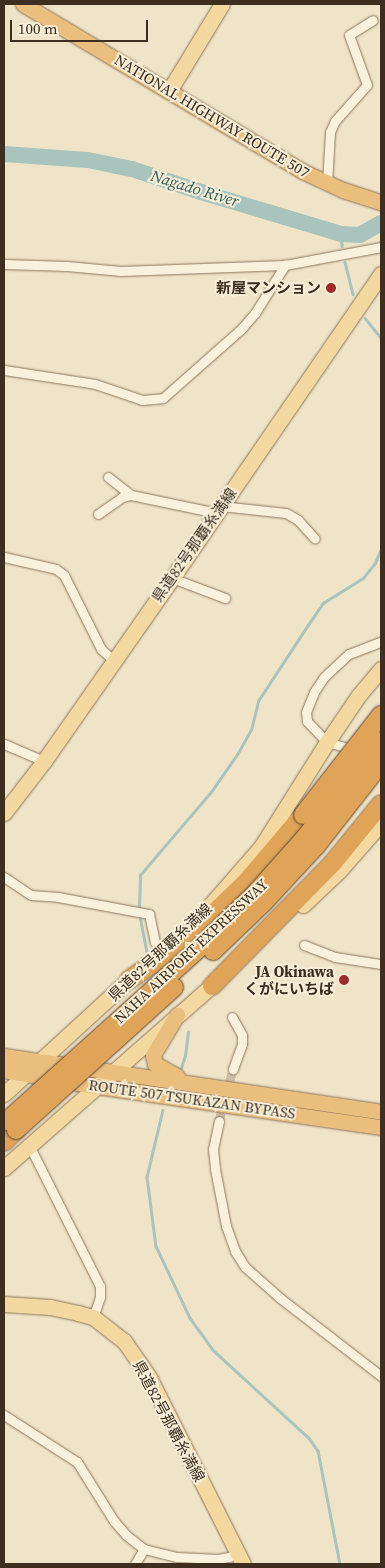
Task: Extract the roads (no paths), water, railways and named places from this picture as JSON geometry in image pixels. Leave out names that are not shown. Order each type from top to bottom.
[{"type":"highway","name":"NATIONAL HIGHWAY ROUTE 507","points":[[23,4],[302,171],[327,183],[381,202]]},
{"type":"highway","points":[[128,980],[172,950],[247,881],[303,815],[381,715]]},
{"type":"highway","name":"NAHA AIRPORT EXPRESSWAY","points":[[4,1142],[68,1075],[253,896],[304,839],[357,774],[381,741]]},
{"type":"highway","name":"NAHA AIRPORT EXPRESSWAY","points":[[4,1124],[68,1075],[263,903],[316,846],[381,763]]},
{"type":"highway","points":[[212,986],[332,864],[381,804]]},
{"type":"highway","points":[[177,1015],[156,1046],[153,1061],[162,1069],[195,1083]]},
{"type":"highway","name":"ROUTE 507 TSUKAZAN BYPASS","points":[[4,1056],[381,1112]]},
{"type":"highway","name":"ROUTE 507 TSUKAZAN BYPASS","points":[[4,1070],[96,1086],[381,1127]]},
{"type":"main road","points":[[169,91],[222,4]]},
{"type":"main road","name":"県道82号那覇糸満線","points":[[4,814],[44,761],[172,578],[381,274]]},
{"type":"main road","name":"県道82号那覇糸満線","points":[[4,1094],[216,900],[261,847],[327,742],[359,695],[381,669]]},
{"type":"main road","points":[[4,1168],[112,1071],[212,986],[339,871],[381,823]]},
{"type":"main road","name":"県道82号那覇糸満線","points":[[4,1304],[50,1307],[93,1317],[124,1341],[138,1360],[241,1560]]},
{"type":"street","points":[[327,183],[330,132],[335,121],[367,85],[351,45],[349,35],[373,20]]},
{"type":"street","points":[[4,264],[67,266],[121,271],[285,265],[381,247]]},
{"type":"street","points":[[4,370],[94,384],[142,400],[163,398],[242,328],[255,313],[285,265]]},
{"type":"street","points":[[108,477],[131,495]]},
{"type":"street","points":[[98,514],[122,497],[131,495],[219,509],[286,513],[298,520],[315,539]]},
{"type":"street","points":[[4,557],[56,569],[64,575],[101,649],[114,661]]},
{"type":"street","points":[[172,578],[225,598]]},
{"type":"street","points":[[381,642],[349,654],[324,677],[314,692],[306,712],[307,720],[327,742],[366,755],[381,768]]},
{"type":"street","points":[[4,744],[44,761]]},
{"type":"street","points":[[4,877],[32,895],[58,897],[149,914],[155,942],[163,949]]},
{"type":"street","points":[[304,945],[334,957],[381,964]]},
{"type":"street","points":[[232,1016],[242,1036],[242,1044],[234,1069]]},
{"type":"street","points":[[218,1121],[213,1149],[215,1169],[226,1226],[235,1251],[245,1267],[280,1298],[381,1376]]},
{"type":"street","points":[[29,1144],[100,1286],[100,1297],[93,1317]]},
{"type":"street","points":[[4,1415],[77,1462],[114,1521],[126,1536],[144,1549],[177,1556],[241,1560]]},
{"type":"street","points":[[135,1564],[144,1549]]},
{"type":"waterway","name":"Nagado River","points":[[4,154],[88,160],[132,169],[341,234],[360,235],[381,223]]},
{"type":"waterway","points":[[341,234],[342,246]]},
{"type":"waterway","points":[[345,262],[353,294]]},
{"type":"waterway","points":[[365,318],[381,338]]},
{"type":"waterway","points":[[139,907],[140,875],[211,792],[238,753],[251,730],[258,701],[308,625],[323,603],[363,578],[375,563],[381,549]]},
{"type":"waterway","points":[[140,916],[147,952]]},
{"type":"waterway","points":[[180,1071],[185,1056],[188,1032]]},
{"type":"waterway","points":[[163,1110],[147,1177],[156,1246],[190,1318],[213,1350],[309,1438],[318,1451],[340,1564]]},
{"type":"tunnel","points":[[219,1121],[233,1069]]},
{"type":"place","name":"新屋マンション","points":[[331,288]]},
{"type":"place","name":"JA Okinawa くがにいちば","points":[[344,980]]}]
